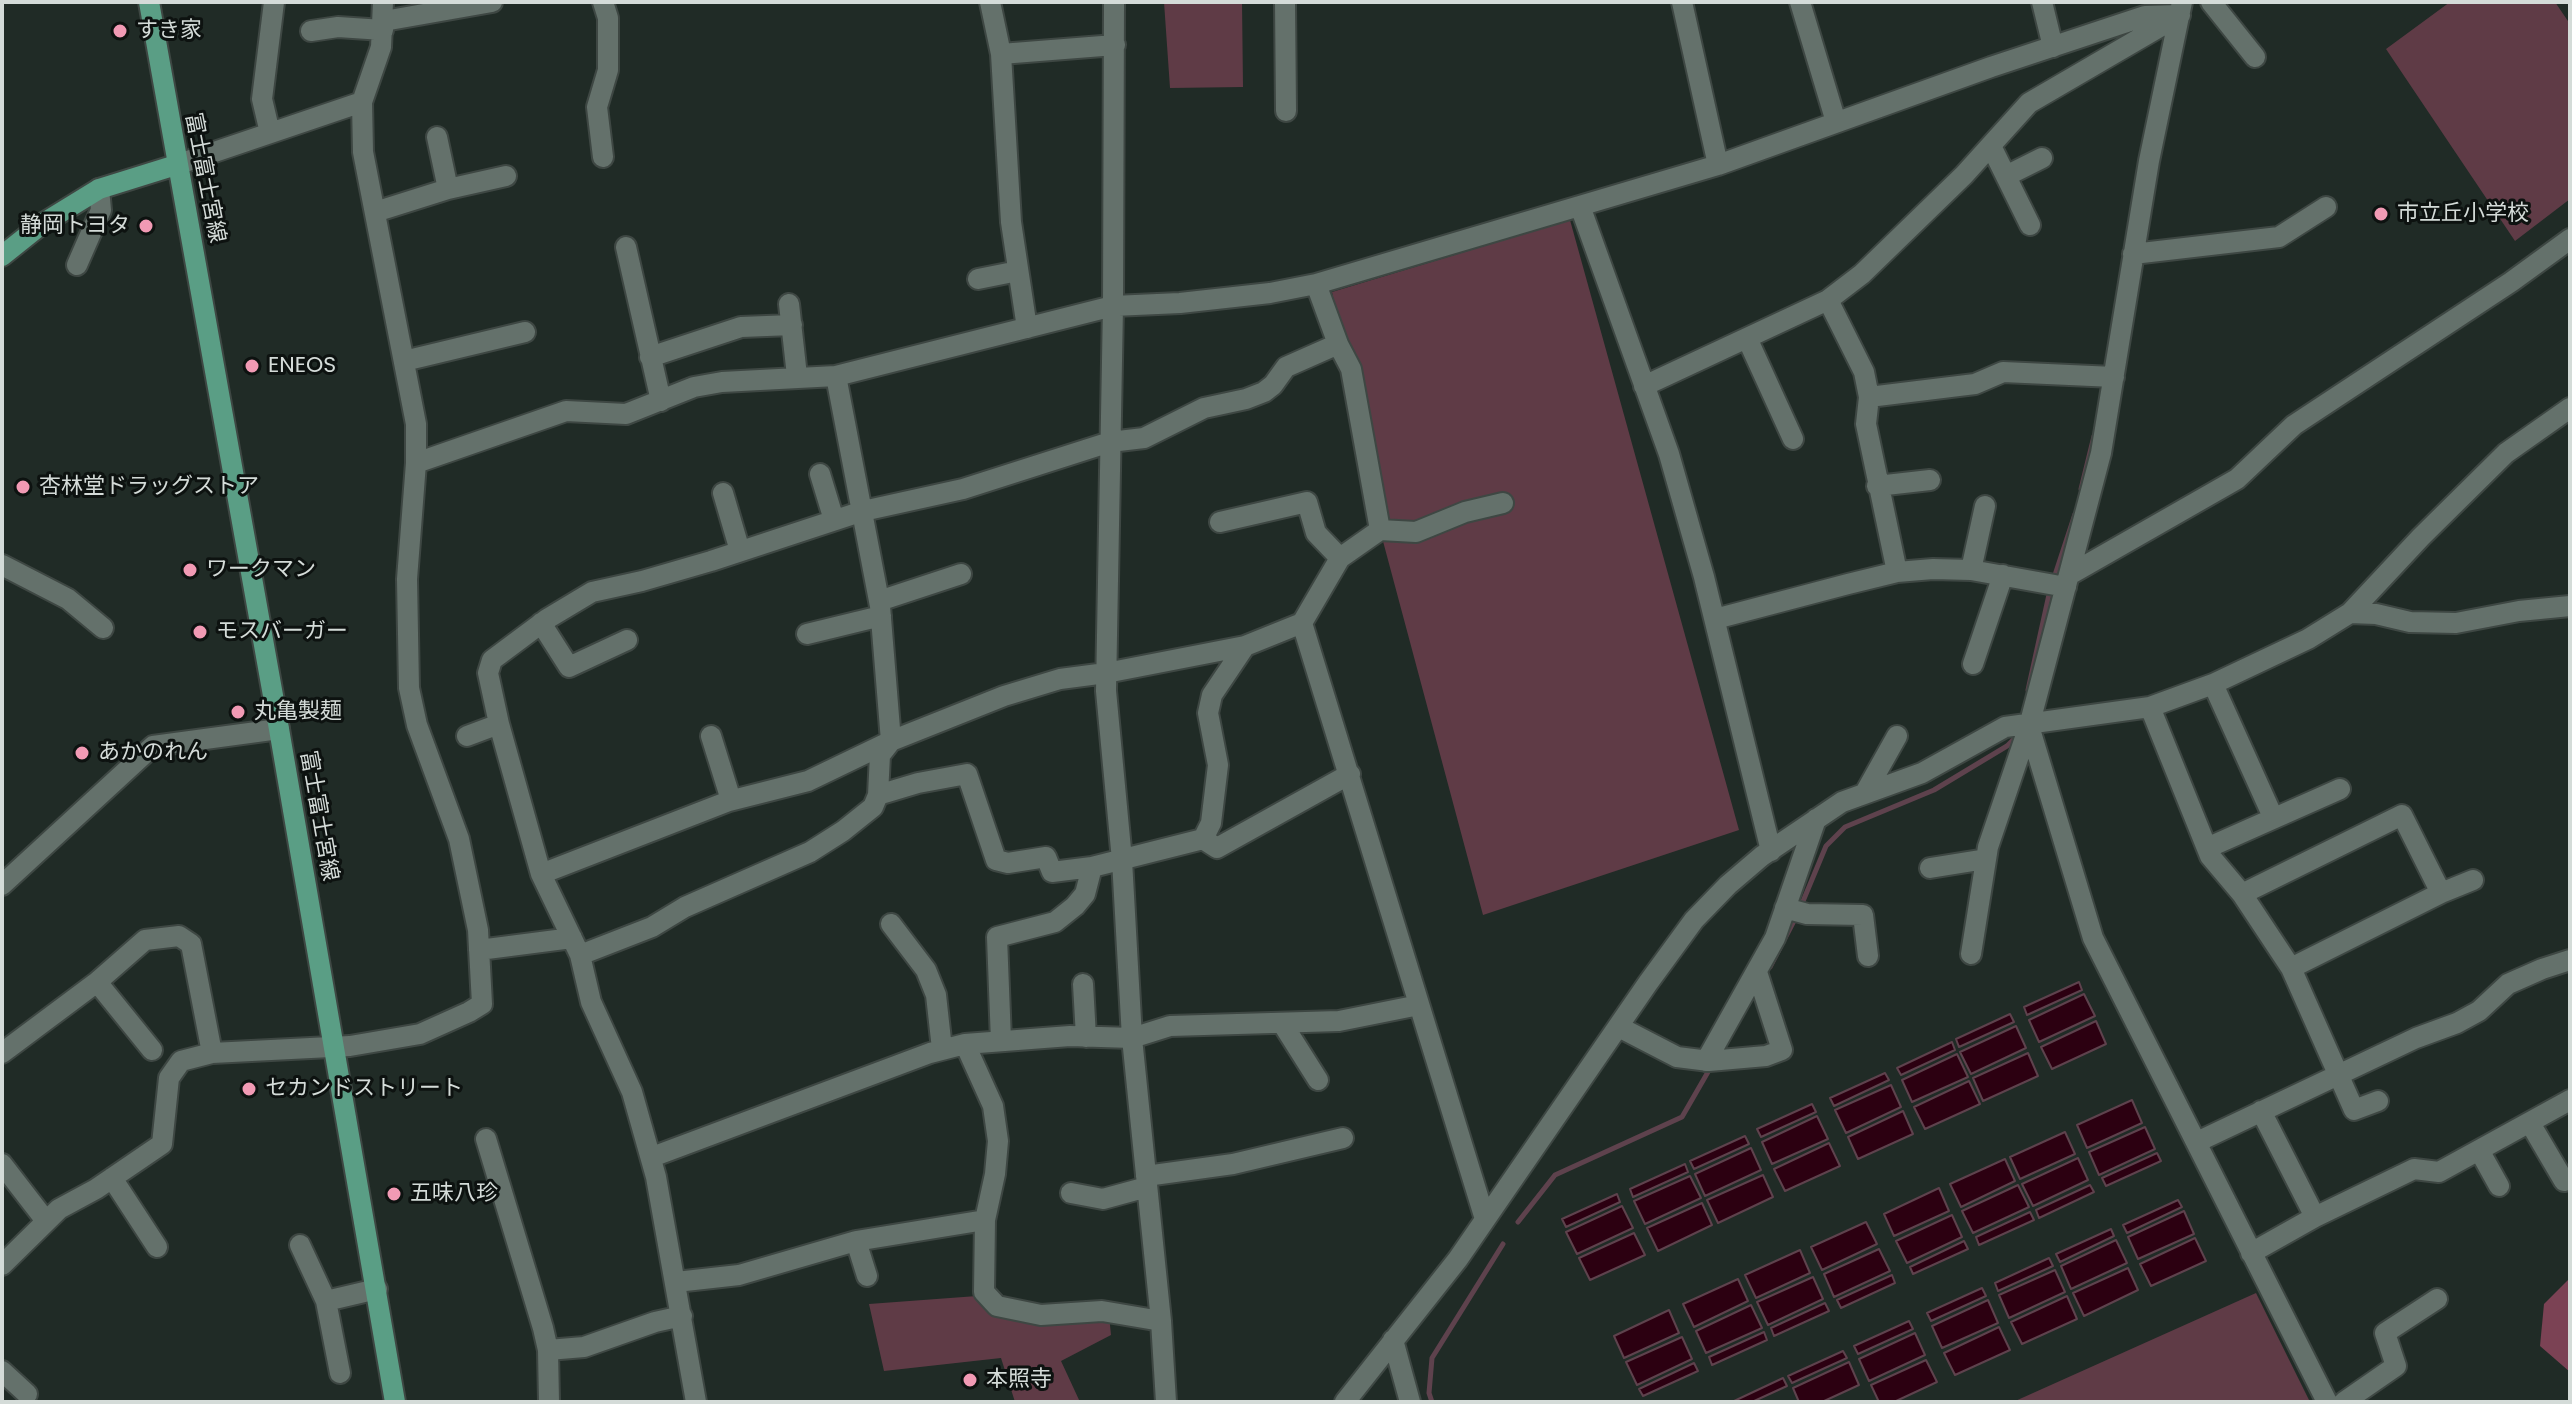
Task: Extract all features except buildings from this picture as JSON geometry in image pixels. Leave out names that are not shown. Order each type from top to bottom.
[{"type":"main road","name":"富士富士宮線","points":[[149,2],[395,1402]]},
{"type":"main road","points":[[2,256],[42,224],[99,189],[176,165]]},
{"type":"street","points":[[270,133],[262,99],[274,2]]},
{"type":"street","points":[[311,31],[492,2]]},
{"type":"street","points":[[603,2],[608,18],[608,70],[597,107],[603,157]]},
{"type":"street","points":[[990,2],[1001,54],[1011,222],[1027,328]]},
{"type":"street","points":[[1114,2],[1113,306],[1106,673],[1122,860],[1132,1038],[1161,1321],[1166,1402]]},
{"type":"street","points":[[1285,2],[1286,111]]},
{"type":"street","points":[[1682,2],[1718,165]]},
{"type":"street","points":[[1800,2],[1836,122]]},
{"type":"street","points":[[2042,2],[2053,47]]},
{"type":"street","points":[[2211,2],[2255,57]]},
{"type":"street","points":[[416,463],[566,411],[626,414],[694,387],[797,376],[836,376],[1113,306],[1180,303],[1270,293],[1316,284],[1718,165],[2053,47],[2137,10],[2186,6]]},
{"type":"street","points":[[1644,386],[1828,300],[1862,274],[1964,175],[2029,103],[2186,6]]},
{"type":"street","points":[[1971,954],[1986,859],[2020,726],[2101,453],[2103,376],[2133,254],[2149,161],[2186,6]]},
{"type":"street","points":[[2,1265],[59,1209],[162,1144],[169,1078],[181,1061],[212,1053],[350,1046],[420,1034],[482,1004],[478,930],[459,839],[417,725],[409,688],[407,579],[416,424],[363,152],[362,102],[381,47],[383,18]]},
{"type":"street","points":[[1001,54],[1115,45]]},
{"type":"street","points":[[176,165],[362,102]]},
{"type":"street","points":[[437,137],[448,189]]},
{"type":"street","points":[[1991,146],[2030,225]]},
{"type":"street","points":[[2006,176],[2042,158]]},
{"type":"street","points":[[375,212],[448,189],[506,176]]},
{"type":"street","points":[[77,265],[101,210],[99,189]]},
{"type":"street","points":[[1580,206],[1669,454],[1715,619],[1771,851]]},
{"type":"street","points":[[2133,254],[2279,237],[2326,207]]},
{"type":"street","points":[[1715,619],[1897,572],[1971,570],[2060,583],[2237,479],[2294,425],[2511,282],[2570,239]]},
{"type":"street","points":[[626,247],[661,401]]},
{"type":"street","points":[[978,279],[1018,271]]},
{"type":"street","points":[[1316,284],[1338,344],[1351,369],[1380,530]]},
{"type":"street","points":[[1828,300],[1864,372],[1869,397],[1866,424],[1897,572]]},
{"type":"street","points":[[650,357],[790,314],[797,376]]},
{"type":"street","points":[[404,361],[525,332]]},
{"type":"street","points":[[1747,338],[1793,439]]},
{"type":"street","points":[[696,1402],[652,1157],[632,1092],[591,1002],[576,946],[541,874],[499,724],[488,673],[492,660],[541,623],[592,592],[642,581],[863,511],[963,489],[1110,442],[1144,438],[1204,408],[1255,396],[1273,385],[1286,367],[1338,344]]},
{"type":"street","points":[[1869,397],[1975,384],[2003,372],[2103,376]]},
{"type":"street","points":[[479,950],[576,946],[652,927],[685,907],[810,852],[873,807],[878,795],[880,755],[891,741],[880,608],[836,376]]},
{"type":"street","points":[[1345,1402],[1458,1259],[1694,920],[1728,885],[1842,802],[1922,773],[2020,726],[2150,707],[2213,684],[2308,639],[2350,613],[2506,453],[2570,408]]},
{"type":"street","points":[[820,474],[834,520]]},
{"type":"street","points":[[1877,486],[1930,480]]},
{"type":"street","points":[[723,493],[740,551]]},
{"type":"street","points":[[1220,522],[1307,502],[1316,533],[1340,558]]},
{"type":"street","points":[[541,874],[731,800],[808,781],[891,741],[1004,696],[1060,679],[1245,646],[1302,623],[1340,558],[1380,530],[1416,532],[1465,512],[1503,503]]},
{"type":"street","points":[[1971,570],[1985,506]]},
{"type":"street","points":[[2,565],[68,599],[103,628]]},
{"type":"street","points":[[807,634],[961,574]]},
{"type":"street","points":[[1973,664],[2003,575]]},
{"type":"street","points":[[2350,613],[2376,614],[2410,622],[2456,623],[2519,611],[2570,606]]},
{"type":"street","points":[[541,623],[569,667],[627,640]]},
{"type":"street","points":[[1302,623],[1485,1219]]},
{"type":"street","points":[[1203,839],[1211,823],[1218,765],[1208,713],[1212,695],[1245,646]]},
{"type":"street","points":[[2213,684],[2273,817]]},
{"type":"street","points":[[2150,707],[2210,856],[2242,894],[2291,968],[2354,1110],[2378,1101]]},
{"type":"street","points":[[467,736],[499,724]]},
{"type":"street","points":[[2020,726],[2093,938],[2327,1402]]},
{"type":"street","points":[[2,885],[153,746],[279,729]]},
{"type":"street","points":[[711,736],[731,800]]},
{"type":"street","points":[[1865,793],[1897,736]]},
{"type":"street","points":[[878,795],[918,783],[967,774],[996,860],[1008,863],[1046,857],[1052,872],[1092,867],[1203,839],[1217,848],[1350,774]]},
{"type":"street","points":[[2207,848],[2340,789]]},
{"type":"street","points":[[2242,894],[2402,815],[2441,893]]},
{"type":"street","points":[[1713,1060],[1759,980],[1775,938],[1794,910],[1816,819]]},
{"type":"street","points":[[1930,868],[1986,859]]},
{"type":"street","points":[[1001,1041],[997,937],[1055,922],[1085,894],[1092,867]]},
{"type":"street","points":[[2291,968],[2473,880]]},
{"type":"street","points":[[1794,910],[1863,915],[1868,956]]},
{"type":"street","points":[[891,924],[926,970],[931,982],[936,995],[942,1049]]},
{"type":"street","points":[[2,1053],[97,982],[145,940],[179,936],[191,944],[212,1053]]},
{"type":"street","points":[[2197,1142],[2416,1038],[2457,1023],[2479,1011],[2508,984],[2570,960]]},
{"type":"street","points":[[1619,1027],[1677,1057],[1713,1060],[1766,1056],[1782,1050],[1759,980]]},
{"type":"street","points":[[97,982],[152,1050]]},
{"type":"street","points":[[1083,984],[1086,1037]]},
{"type":"street","points":[[652,1157],[942,1049],[965,1044],[1086,1037],[1132,1038],[1170,1026],[1339,1021],[1419,1005]]},
{"type":"street","points":[[1282,1023],[1318,1080]]},
{"type":"street","points":[[965,1044],[993,1106],[998,1141],[985,1220],[984,1292],[997,1306],[1041,1315],[1102,1311],[1161,1321]]},
{"type":"street","points":[[2251,1253],[2315,1217],[2414,1169],[2439,1172],[2570,1100]]},
{"type":"street","points":[[2261,1111],[2315,1217]]},
{"type":"street","points":[[2530,1123],[2564,1181],[2570,1179]]},
{"type":"street","points":[[1071,1193],[1103,1199],[1147,1182],[1343,1138]]},
{"type":"street","points":[[486,1139],[548,1350],[549,1402]]},
{"type":"street","points":[[2479,1150],[2499,1186]]},
{"type":"street","points":[[2,1164],[46,1221]]},
{"type":"street","points":[[112,1178],[157,1247]]},
{"type":"street","points":[[676,1282],[739,1275],[856,1241],[985,1220]]},
{"type":"street","points":[[856,1241],[867,1276]]},
{"type":"street","points":[[300,1245],[326,1301],[340,1373]]},
{"type":"street","points":[[326,1301],[377,1289]]},
{"type":"street","points":[[2344,1402],[2396,1366],[2385,1333],[2437,1299]]},
{"type":"street","points":[[548,1350],[584,1347],[655,1322],[682,1316]]},
{"type":"street","points":[[1393,1340],[1410,1402]]},
{"type":"street","points":[[2,1371],[27,1394]]},
{"type":"shaded area","points":[[1164,2],[1242,2],[1243,87],[1170,88]]},
{"type":"shaded area","points":[[2450,2],[2555,2],[2570,24],[2570,199],[2515,241],[2386,49]]},
{"type":"shaded area","points":[[1570,220],[1739,830],[1483,915],[1380,530],[1332,292]]},
{"type":"shaded area","points":[[2079,982],[2082,990],[2027,1015],[2024,1007]]},
{"type":"shaded area","points":[[2084,994],[2095,1016],[2039,1042],[2029,1020]]},
{"type":"shaded area","points":[[2010,1014],[2014,1022],[1959,1047],[1956,1039]]},
{"type":"shaded area","points":[[2096,1021],[2106,1044],[2052,1069],[2041,1047]]},
{"type":"shaded area","points":[[2016,1026],[2026,1048],[1971,1074],[1960,1052]]},
{"type":"shaded area","points":[[1952,1042],[1955,1050],[1901,1075],[1897,1068]]},
{"type":"shaded area","points":[[2028,1053],[2038,1076],[1983,1101],[1973,1078]]},
{"type":"shaded area","points":[[1957,1054],[1968,1077],[1912,1102],[1902,1080]]},
{"type":"shaded area","points":[[1885,1073],[1889,1080],[1834,1106],[1830,1098]]},
{"type":"shaded area","points":[[1969,1081],[1980,1104],[1925,1129],[1914,1107]]},
{"type":"shaded area","points":[[1891,1085],[1901,1107],[1846,1133],[1835,1110]]},
{"type":"shaded area","points":[[2132,1100],[2142,1123],[2087,1148],[2077,1125]]},
{"type":"shaded area","points":[[1812,1104],[1816,1112],[1761,1137],[1757,1129]]},
{"type":"shaded area","points":[[1903,1111],[1913,1134],[1858,1159],[1848,1137]]},
{"type":"shaded area","points":[[1817,1116],[1828,1139],[1772,1164],[1762,1142]]},
{"type":"shaded area","points":[[2145,1127],[2155,1149],[2099,1175],[2089,1152]]},
{"type":"shaded area","points":[[2065,1132],[2075,1154],[2020,1179],[2010,1157]]},
{"type":"shaded area","points":[[1745,1136],[1749,1144],[1694,1169],[1690,1161]]},
{"type":"shaded area","points":[[1829,1143],[1840,1166],[1785,1191],[1774,1169]]},
{"type":"shaded area","points":[[1751,1148],[1761,1170],[1705,1196],[1695,1174]]},
{"type":"shaded area","points":[[2157,1153],[2161,1161],[2106,1186],[2102,1178]]},
{"type":"shaded area","points":[[2078,1158],[2088,1180],[2033,1206],[2022,1184]]},
{"type":"shaded area","points":[[2005,1159],[2015,1181],[1961,1207],[1950,1184]]},
{"type":"shaded area","points":[[1685,1164],[1688,1172],[1633,1197],[1630,1189]]},
{"type":"shaded area","points":[[1763,1175],[1773,1197],[1718,1223],[1707,1200]]},
{"type":"shaded area","points":[[1690,1176],[1701,1198],[1645,1224],[1634,1201]]},
{"type":"shaded area","points":[[2018,1185],[2029,1207],[1973,1233],[1962,1211]]},
{"type":"shaded area","points":[[2090,1185],[2094,1192],[2039,1218],[2036,1210]]},
{"type":"shaded area","points":[[1939,1188],[1949,1211],[1894,1236],[1884,1214]]},
{"type":"shaded area","points":[[1617,1194],[1620,1202],[1566,1227],[1562,1219]]},
{"type":"shaded area","points":[[2178,1200],[2182,1207],[2127,1233],[2123,1225]]},
{"type":"shaded area","points":[[1702,1203],[1712,1225],[1658,1251],[1647,1228]]},
{"type":"shaded area","points":[[1622,1206],[1633,1228],[1577,1254],[1566,1232]]},
{"type":"shaded area","points":[[2184,1211],[2194,1234],[2138,1259],[2128,1237]]},
{"type":"shaded area","points":[[2030,1212],[2034,1220],[1979,1245],[1976,1237]]},
{"type":"shaded area","points":[[1952,1215],[1962,1237],[1907,1263],[1896,1241]]},
{"type":"shaded area","points":[[1866,1222],[1877,1244],[1822,1270],[1811,1247]]},
{"type":"shaded area","points":[[2111,1229],[2114,1236],[2060,1262],[2056,1254]]},
{"type":"shaded area","points":[[1634,1233],[1645,1255],[1590,1280],[1579,1258]]},
{"type":"shaded area","points":[[2195,1238],[2206,1261],[2151,1286],[2140,1264]]},
{"type":"shaded area","points":[[2116,1240],[2127,1263],[2071,1289],[2061,1266]]},
{"type":"shaded area","points":[[1964,1241],[1968,1249],[1913,1274],[1910,1267]]},
{"type":"shaded area","points":[[1879,1249],[1890,1271],[1834,1297],[1824,1274]]},
{"type":"shaded area","points":[[1800,1250],[1810,1273],[1756,1298],[1745,1275]]},
{"type":"shaded area","points":[[2049,1258],[2053,1266],[1998,1291],[1995,1283]]},
{"type":"shaded area","points":[[2128,1268],[2138,1290],[2084,1316],[2073,1293]]},
{"type":"shaded area","points":[[2055,1270],[2065,1292],[2009,1318],[1999,1295]]},
{"type":"shaded area","points":[[1892,1275],[1895,1283],[1841,1308],[1837,1300]]},
{"type":"shaded area","points":[[1813,1277],[1823,1299],[1768,1325],[1757,1302]]},
{"type":"shaded area","points":[[2570,1278],[2570,1372],[2540,1346],[2544,1304]]},
{"type":"shaded area","points":[[1738,1279],[1748,1301],[1694,1327],[1683,1304]]},
{"type":"shaded area","points":[[1982,1288],[1986,1296],[1931,1321],[1927,1313]]},
{"type":"shaded area","points":[[2256,1293],[2310,1402],[2013,1402]]},
{"type":"shaded area","points":[[977,1296],[1109,1315],[1111,1335],[1061,1361],[1080,1402],[1015,1402],[1001,1358],[884,1371],[869,1304]]},
{"type":"shaded area","points":[[2067,1296],[2077,1319],[2022,1344],[2011,1322]]},
{"type":"shaded area","points":[[1988,1300],[1998,1323],[1942,1348],[1932,1326]]},
{"type":"shaded area","points":[[1825,1303],[1829,1311],[1774,1336],[1771,1328]]},
{"type":"shaded area","points":[[1751,1305],[1762,1328],[1706,1353],[1696,1331]]},
{"type":"shaded area","points":[[1669,1310],[1679,1333],[1624,1358],[1614,1336]]},
{"type":"shaded area","points":[[1909,1321],[1913,1329],[1858,1354],[1854,1346]]},
{"type":"shaded area","points":[[1999,1327],[2010,1350],[1955,1375],[1944,1353]]},
{"type":"shaded area","points":[[1764,1332],[1767,1340],[1712,1365],[1709,1357]]},
{"type":"shaded area","points":[[1915,1333],[1925,1355],[1869,1381],[1859,1359]]},
{"type":"shaded area","points":[[1682,1337],[1692,1359],[1637,1385],[1626,1362]]},
{"type":"shaded area","points":[[1843,1351],[1847,1358],[1792,1383],[1788,1376]]},
{"type":"shaded area","points":[[1926,1360],[1937,1382],[1894,1402],[1879,1402],[1871,1385]]},
{"type":"shaded area","points":[[1849,1362],[1859,1385],[1822,1402],[1799,1402],[1793,1388]]},
{"type":"shaded area","points":[[1694,1363],[1698,1371],[1643,1396],[1639,1389]]},
{"type":"shaded area","points":[[1783,1378],[1787,1386],[1752,1402],[1732,1402]]},
{"type":"waterway","points":[[2081,489],[2094,436]]},
{"type":"waterway","points":[[2053,581],[2075,514]]},
{"type":"waterway","points":[[2028,690],[2050,590]]},
{"type":"waterway","points":[[1801,906],[1826,846],[1845,827],[1934,790],[2007,746],[2015,738]]},
{"type":"waterway","points":[[1770,967],[1797,915]]},
{"type":"waterway","points":[[1518,1222],[1555,1175],[1682,1117],[1712,1065]]},
{"type":"waterway","points":[[1432,1402],[1429,1393],[1432,1358],[1503,1244]]},
{"type":"place","name":"すき家","points":[[120,31]]},
{"type":"place","name":"市立丘小学校","points":[[2381,214]]},
{"type":"place","name":"静岡トヨタ","points":[[146,226]]},
{"type":"place","name":"ENEOS","points":[[252,366]]},
{"type":"place","name":"杏林堂ドラッグストア","points":[[23,487]]},
{"type":"place","name":"ワークマン","points":[[190,570]]},
{"type":"place","name":"モスバーガー","points":[[200,632]]},
{"type":"place","name":"丸亀製麺","points":[[238,712]]},
{"type":"place","name":"あかのれん","points":[[82,753]]},
{"type":"place","name":"セカンドストリート","points":[[249,1089]]},
{"type":"place","name":"五味八珍","points":[[394,1194]]},
{"type":"place","name":"本照寺","points":[[970,1380]]}]
